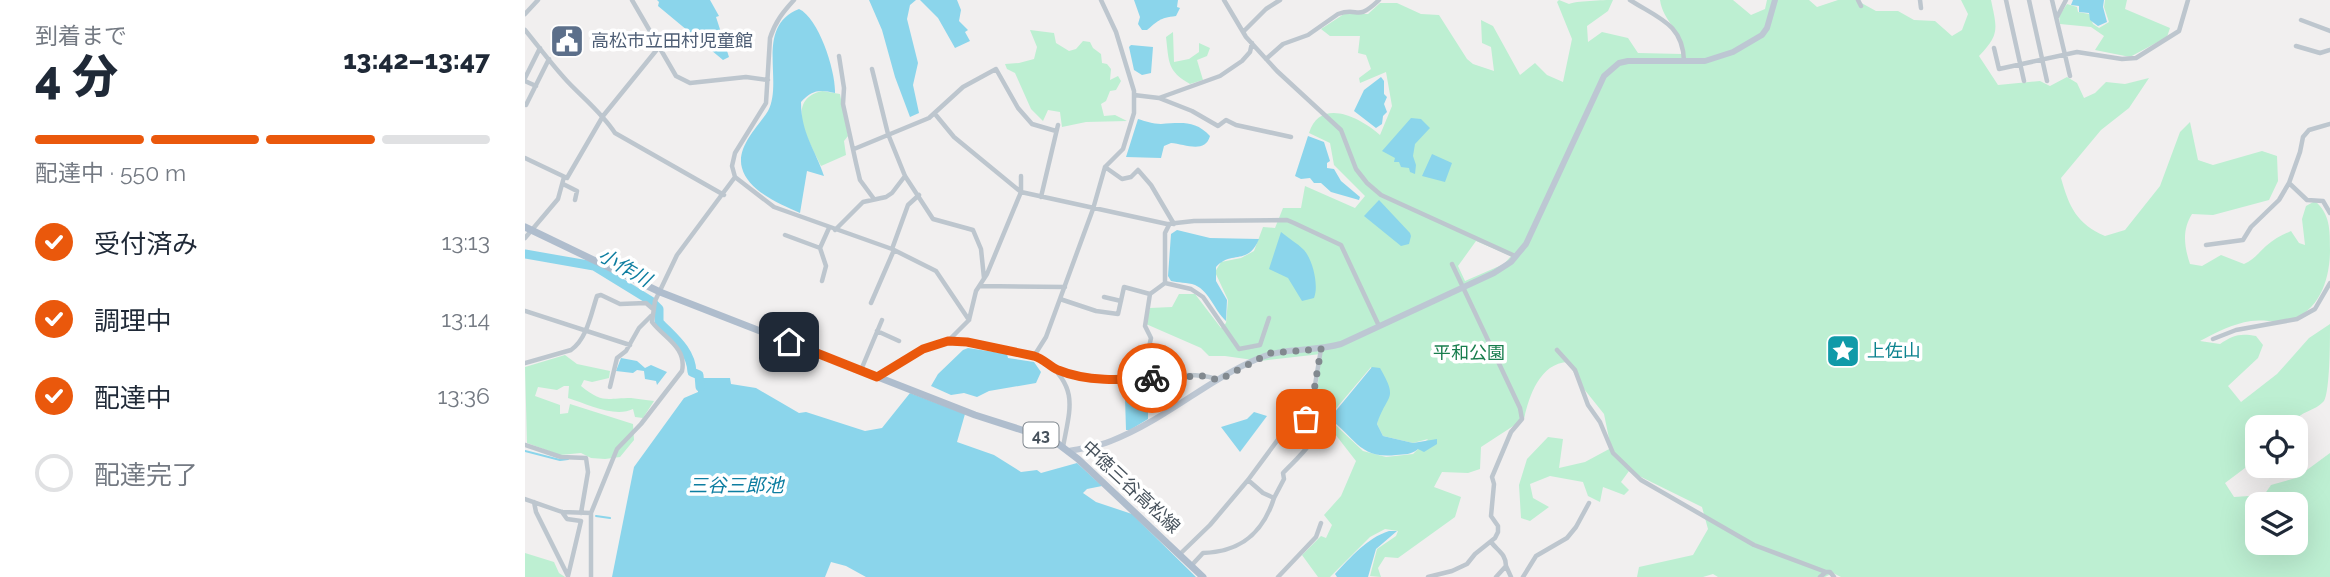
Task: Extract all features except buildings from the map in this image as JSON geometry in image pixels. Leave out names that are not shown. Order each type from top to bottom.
[{"type":"main road","name":"中徳三谷高松線","points":[[528,229],[660,292],[975,415],[1046,437],[1066,449],[1203,577]]},
{"type":"street","points":[[525,14],[538,0]]},
{"type":"street","points":[[632,0],[676,76],[690,83],[745,77],[768,80]]},
{"type":"street","points":[[1034,356],[1046,337],[1065,287],[1105,167],[1123,149],[1135,113],[1134,95],[1116,32],[1101,0]]},
{"type":"street","points":[[1224,0],[1243,32],[1266,59],[1341,130],[1356,169],[1373,189],[1516,257]]},
{"type":"street","points":[[1243,32],[1266,9],[1280,0]]},
{"type":"street","points":[[1266,59],[1283,44],[1308,35],[1343,11],[1356,14],[1366,12],[1379,0]]},
{"type":"street","points":[[1630,0],[1674,28],[1680,35],[1684,61]]},
{"type":"street","points":[[877,377],[923,349],[948,341],[967,342],[1034,356],[1045,360],[1056,369],[1072,401],[1066,449],[1097,446],[1127,434],[1270,353],[1321,349],[1341,344],[1494,273],[1516,257],[1526,244],[1604,76],[1619,63],[1628,61],[1714,59],[1733,52],[1756,40],[1767,28],[1775,0]]},
{"type":"street","points":[[1858,0],[1861,6]]},
{"type":"street","points":[[1920,0],[1921,8]]},
{"type":"street","points":[[2006,0],[2024,81]]},
{"type":"street","points":[[2029,0],[2047,81]]},
{"type":"street","points":[[2052,0],[2070,76]]},
{"type":"street","points":[[2056,18],[2066,0]]},
{"type":"street","points":[[1994,48],[1999,69],[2077,52],[2122,59],[2136,58],[2179,31],[2189,0]]},
{"type":"street","points":[[792,1],[770,38],[768,96],[764,108],[735,153],[732,166],[735,177],[774,207],[893,250],[936,271],[969,320]]},
{"type":"street","points":[[2301,20],[2330,31]]},
{"type":"street","points":[[525,30],[568,82],[603,116],[615,133],[724,195]]},
{"type":"street","points":[[1159,98],[1220,76],[1242,61],[1250,52],[1252,43]]},
{"type":"street","points":[[2296,46],[2320,53],[2330,51]]},
{"type":"street","points":[[525,158],[567,178],[603,116],[659,47]]},
{"type":"street","points":[[536,86],[525,79],[540,48]]},
{"type":"street","points":[[839,56],[843,78],[843,104],[860,180],[874,199]]},
{"type":"street","points":[[526,105],[549,59]]},
{"type":"street","points":[[872,69],[888,134],[905,176],[936,222],[973,230],[981,249],[984,279]]},
{"type":"street","points":[[854,149],[935,114],[963,87],[996,69],[1018,108],[1032,124],[1056,131]]},
{"type":"street","points":[[1134,95],[1159,98],[1192,111],[1218,126],[1226,120],[1236,125],[1291,137]]},
{"type":"street","points":[[935,114],[954,137],[1021,192],[1172,224],[1194,220],[1287,220],[1341,245],[1380,326]]},
{"type":"street","points":[[2206,245],[2243,240],[2279,200],[2289,183],[2303,137],[2309,130],[2330,124]]},
{"type":"street","points":[[1041,197],[1058,125]]},
{"type":"street","points":[[1105,167],[1122,179],[1131,177],[1138,170],[1151,185],[1172,224]]},
{"type":"street","points":[[835,230],[863,202],[892,193],[905,176]]},
{"type":"street","points":[[948,341],[969,320],[979,286],[1021,192],[1021,176]]},
{"type":"street","points":[[525,238],[528,229],[554,205],[564,177]]},
{"type":"street","points":[[610,387],[617,358],[651,316],[677,255],[735,177]]},
{"type":"street","points":[[2289,183],[2307,200],[2323,201],[2330,213]]},
{"type":"street","points":[[563,184],[577,191],[575,200]]},
{"type":"street","points":[[871,303],[908,205],[919,195]]},
{"type":"street","points":[[1165,283],[1165,233],[1172,224]]},
{"type":"street","points":[[822,281],[826,266],[820,248],[829,228]]},
{"type":"street","points":[[785,235],[820,248]]},
{"type":"street","points":[[1428,577],[1440,576],[1467,564],[1499,532],[1491,516],[1494,484],[1492,477],[1511,432],[1522,419],[1452,264]]},
{"type":"street","points":[[1060,299],[1118,314],[1124,287],[1150,293],[1165,283],[1191,289],[1203,297],[1239,349],[1260,345],[1269,318]]},
{"type":"street","points":[[2213,339],[2236,330],[2297,319],[2315,309],[2330,283]]},
{"type":"street","points":[[979,286],[1065,287]]},
{"type":"street","points":[[1147,378],[1151,338],[1145,326],[1150,293]]},
{"type":"street","points":[[525,363],[577,346],[586,331],[597,296],[620,304],[646,303],[654,306]]},
{"type":"street","points":[[1104,297],[1121,301]]},
{"type":"street","points":[[525,311],[630,345]]},
{"type":"street","points":[[591,577],[591,513],[617,449],[641,424],[681,370],[681,353],[655,326],[651,316]]},
{"type":"street","points":[[861,371],[883,320]]},
{"type":"street","points":[[877,331],[899,341]]},
{"type":"street","points":[[1180,554],[1210,525],[1248,480],[1314,391],[1321,349]]},
{"type":"street","points":[[1557,350],[1575,370],[1588,405],[1600,422],[1613,453],[1641,480],[1753,545],[1830,572],[1834,577]]},
{"type":"street","points":[[1056,369],[1093,379],[1203,376],[1219,380]]},
{"type":"street","points":[[1191,566],[1203,553],[1222,552],[1236,546],[1265,522],[1284,479],[1283,473],[1309,447],[1318,429],[1319,419],[1306,419],[1295,414]]},
{"type":"street","points":[[525,445],[561,457],[586,458],[588,472],[581,513]]},
{"type":"street","points":[[1248,480],[1263,493],[1274,498]]},
{"type":"street","points":[[525,499],[562,512],[591,513]]},
{"type":"street","points":[[534,502],[536,512],[568,576],[581,521],[567,519],[562,512]]},
{"type":"street","points":[[1523,577],[1536,556],[1567,538],[1589,502]]},
{"type":"street","points":[[1278,577],[1316,537],[1321,523]]},
{"type":"street","points":[[1491,542],[1505,556],[1511,577]]},
{"type":"street","points":[[1496,577],[1506,566]]},
{"type":"street","points":[[1820,577],[1826,572]]},
{"type":"green space","name":"平和公園","points":[[1559,0],[1569,4],[1613,0],[1608,11],[1587,26],[1588,42],[1602,32],[1628,38],[1638,53],[1682,54],[1679,38],[1660,0],[1733,0],[1751,15],[1765,9],[1767,0],[1809,0],[1817,7],[1838,0],[1856,0],[1876,11],[1898,11],[1914,20],[1935,21],[1952,36],[1962,30],[1968,14],[1961,0],[1991,0],[1995,18],[1994,36],[1979,56],[1998,85],[2040,81],[2050,86],[2067,77],[2077,83],[2084,98],[2095,93],[2106,82],[2125,84],[2149,78],[2129,108],[2101,130],[2061,178],[2075,213],[2087,226],[2105,236],[2125,230],[2160,186],[2180,132],[2190,122],[2198,160],[2213,165],[2262,151],[2277,156],[2278,181],[2269,200],[2213,215],[2192,214],[2185,232],[2185,244],[2190,264],[2202,266],[2221,255],[2244,264],[2272,241],[2291,231],[2299,243],[2305,245],[2302,219],[2306,206],[2315,201],[2326,217],[2330,235],[2328,272],[2316,302],[2308,310],[2289,320],[2237,324],[2200,341],[2220,344],[2233,337],[2245,335],[2256,336],[2263,345],[2258,358],[2228,386],[2241,402],[2277,374],[2309,338],[2330,324],[2329,376],[2324,401],[2302,415],[2245,415],[2245,468],[2225,483],[2234,497],[2245,496],[2245,555],[2308,555],[2308,492],[2266,492],[2271,485],[2296,478],[2308,478],[2308,469],[2330,453],[2330,577],[1841,577],[1833,573],[1825,577],[1718,577],[1713,574],[1703,577],[1637,577],[1639,567],[1693,555],[1708,529],[1702,507],[1629,471],[1621,482],[1629,490],[1624,495],[1603,487],[1600,502],[1588,496],[1583,482],[1550,476],[1530,484],[1533,498],[1549,507],[1530,521],[1521,518],[1519,485],[1527,459],[1548,437],[1563,439],[1559,468],[1585,462],[1611,448],[1604,414],[1580,384],[1568,362],[1558,364],[1543,374],[1533,391],[1524,419],[1481,447],[1480,469],[1468,473],[1442,472],[1434,487],[1461,497],[1455,517],[1398,558],[1385,557],[1378,568],[1381,577],[1370,576],[1377,549],[1396,536],[1398,531],[1385,529],[1370,537],[1330,577],[1318,577],[1302,555],[1321,536],[1326,538],[1332,525],[1324,515],[1341,496],[1356,461],[1321,416],[1317,392],[1321,354],[1260,361],[1209,356],[1201,348],[1146,324],[1150,308],[1172,307],[1179,294],[1195,294],[1221,328],[1226,323],[1228,300],[1215,272],[1221,262],[1241,258],[1254,251],[1263,227],[1275,228],[1283,208],[1301,208],[1305,186],[1355,208],[1365,196],[1334,165],[1330,143],[1309,133],[1314,122],[1331,113],[1352,117],[1380,135],[1392,106],[1386,72],[1360,83],[1359,78],[1371,69],[1366,55],[1358,53],[1360,36],[1330,36],[1321,29],[1344,14],[1368,14],[1380,3],[1397,3],[1421,14],[1439,15],[1467,59],[1473,64],[1494,71],[1491,47],[1482,43],[1481,20],[1493,26],[1520,75],[1535,63],[1547,75],[1563,82],[1572,39],[1557,2]],"holes":[[[1476,241],[1511,256],[1504,264],[1465,281],[1458,266]],[[1371,367],[1379,416],[1377,424],[1383,436],[1413,443],[1428,439],[1413,454],[1386,457],[1363,451],[1328,418]]]},
{"type":"green space","points":[[2105,0],[2127,0],[2125,9],[2170,28],[2167,37],[2130,57],[2095,50],[2104,36],[2091,27],[2060,24],[2059,16],[2067,4],[2077,7],[2078,12],[2089,14],[2093,24],[2099,28],[2109,22],[2104,7]]},
{"type":"green space","points":[[1030,30],[1054,33],[1056,43],[1069,51],[1076,49],[1083,41],[1090,42],[1101,54],[1102,63],[1111,69],[1110,80],[1118,76],[1121,81],[1116,90],[1110,91],[1106,101],[1101,104],[1104,116],[1115,115],[1127,121],[1086,122],[1062,127],[1060,112],[1048,110],[1043,121],[1031,109],[1015,73],[1007,69],[1005,64],[1034,59],[1037,47]]},
{"type":"green space","points":[[1173,32],[1174,62],[1189,59],[1199,52],[1199,43],[1210,48],[1207,56],[1197,60],[1203,80],[1190,84],[1173,70],[1166,37]]},
{"type":"green space","points":[[822,91],[840,94],[848,136],[844,141],[846,155],[821,166],[806,135],[802,113],[804,103],[810,96]]},
{"type":"green space","points":[[565,355],[577,364],[610,371],[609,378],[592,382],[584,380],[581,386],[595,395],[605,399],[654,401],[643,418],[635,417],[633,409],[610,411],[568,398],[569,386],[557,390],[538,387],[535,396],[560,405],[560,414],[568,413],[570,404],[633,424],[634,440],[620,457],[591,458],[581,453],[560,455],[527,443],[525,367]]},
{"type":"green space","points":[[525,553],[554,562],[559,573],[565,577],[525,577]]},
{"type":"water","points":[[657,0],[710,0],[719,16],[716,17],[729,57],[723,60],[658,6]]},
{"type":"water","points":[[869,0],[916,0],[910,5],[907,19],[918,63],[913,85],[919,113],[910,117],[882,30]]},
{"type":"water","points":[[920,0],[957,0],[961,10],[959,21],[968,30],[965,32],[970,41],[955,48],[938,18]]},
{"type":"water","points":[[1134,0],[1178,0],[1177,7],[1180,8],[1176,16],[1162,19],[1147,30],[1142,30],[1138,24],[1140,17]]},
{"type":"water","points":[[2073,0],[2104,0],[2107,22],[2098,26],[2090,20],[2089,13],[2079,12],[2079,6],[2071,5]]},
{"type":"water","points":[[799,9],[813,23],[825,46],[835,84],[835,93],[816,92],[801,102],[806,132],[824,176],[807,171],[800,213],[758,190],[745,176],[741,160],[745,145],[768,111],[772,99],[777,28],[785,17]]},
{"type":"water","points":[[1129,47],[1153,47],[1151,73],[1142,75],[1134,70]]},
{"type":"water","points":[[1381,77],[1387,97],[1384,104],[1387,112],[1383,116],[1382,124],[1376,128],[1354,111],[1364,90]]},
{"type":"water","points":[[1411,118],[1421,119],[1430,128],[1415,144],[1415,174],[1410,172],[1409,168],[1401,167],[1399,162],[1394,162],[1395,158],[1382,151]]},
{"type":"water","points":[[1138,119],[1158,124],[1193,125],[1210,136],[1204,145],[1171,143],[1164,146],[1161,158],[1126,157]]},
{"type":"water","points":[[1308,136],[1324,142],[1330,161],[1327,168],[1334,169],[1341,181],[1360,197],[1359,200],[1331,192],[1310,178],[1301,179],[1295,176]]},
{"type":"water","points":[[1432,154],[1452,163],[1445,182],[1422,176]]},
{"type":"water","points":[[1379,200],[1410,233],[1409,244],[1401,246],[1364,216]]},
{"type":"water","points":[[1177,230],[1210,238],[1259,239],[1250,252],[1227,259],[1216,267],[1216,281],[1227,300],[1226,321],[1200,288],[1171,281],[1168,276],[1171,234]]},
{"type":"water","points":[[1281,232],[1304,250],[1310,260],[1315,280],[1314,298],[1302,301],[1288,278],[1269,269]]},
{"type":"water","points":[[968,348],[1007,354],[1008,358],[1034,362],[1041,372],[1036,383],[989,391],[977,397],[964,393],[951,395],[931,386],[938,374]]},
{"type":"water","points":[[621,358],[637,361],[645,368],[651,365],[667,372],[657,385],[656,381],[645,379],[644,371],[616,371]]},
{"type":"water","points":[[1372,367],[1380,368],[1390,392],[1377,424],[1383,436],[1413,443],[1437,439],[1437,444],[1424,452],[1418,449],[1405,454],[1372,453],[1324,416],[1334,413]]},
{"type":"water","name":"三谷三郎池","points":[[698,378],[730,378],[731,384],[756,388],[799,413],[806,412],[865,431],[882,428],[910,393],[965,414],[957,442],[994,455],[1021,472],[1037,470],[1041,473],[1077,463],[1102,486],[1087,489],[1083,493],[1096,502],[1132,514],[1196,577],[866,577],[846,566],[831,562],[825,577],[612,577],[634,467],[684,398],[698,392]]},
{"type":"water","points":[[1125,397],[1148,410],[1148,419],[1130,430],[1126,430]]},
{"type":"water","points":[[1254,412],[1267,416],[1240,452],[1221,427],[1247,419]]},
{"type":"water","points":[[1389,531],[1397,531],[1376,549],[1368,577],[1337,577],[1335,574],[1360,549]]},
{"type":"waterway","name":"小作川","points":[[525,254],[594,266],[651,301],[659,309],[659,322],[685,350],[692,372],[699,375],[700,387]]},
{"type":"waterway","points":[[525,451],[560,460],[568,459]]},
{"type":"waterway","points":[[596,516],[610,518]]},
{"type":"way so far","points":[[1152,378],[1181,375],[1215,377],[1219,380],[1270,353],[1321,349],[1314,391],[1295,414],[1306,419]]},
{"type":"place","name":"高松市立田村児童館","points":[[567,41]]},
{"type":"place","name":"上佐山","points":[[1843,351]]},
{"type":"route","points":[[789,342],[877,377],[923,349],[956,340],[1034,356],[1045,360],[1056,369],[1093,379],[1152,378]]}]
